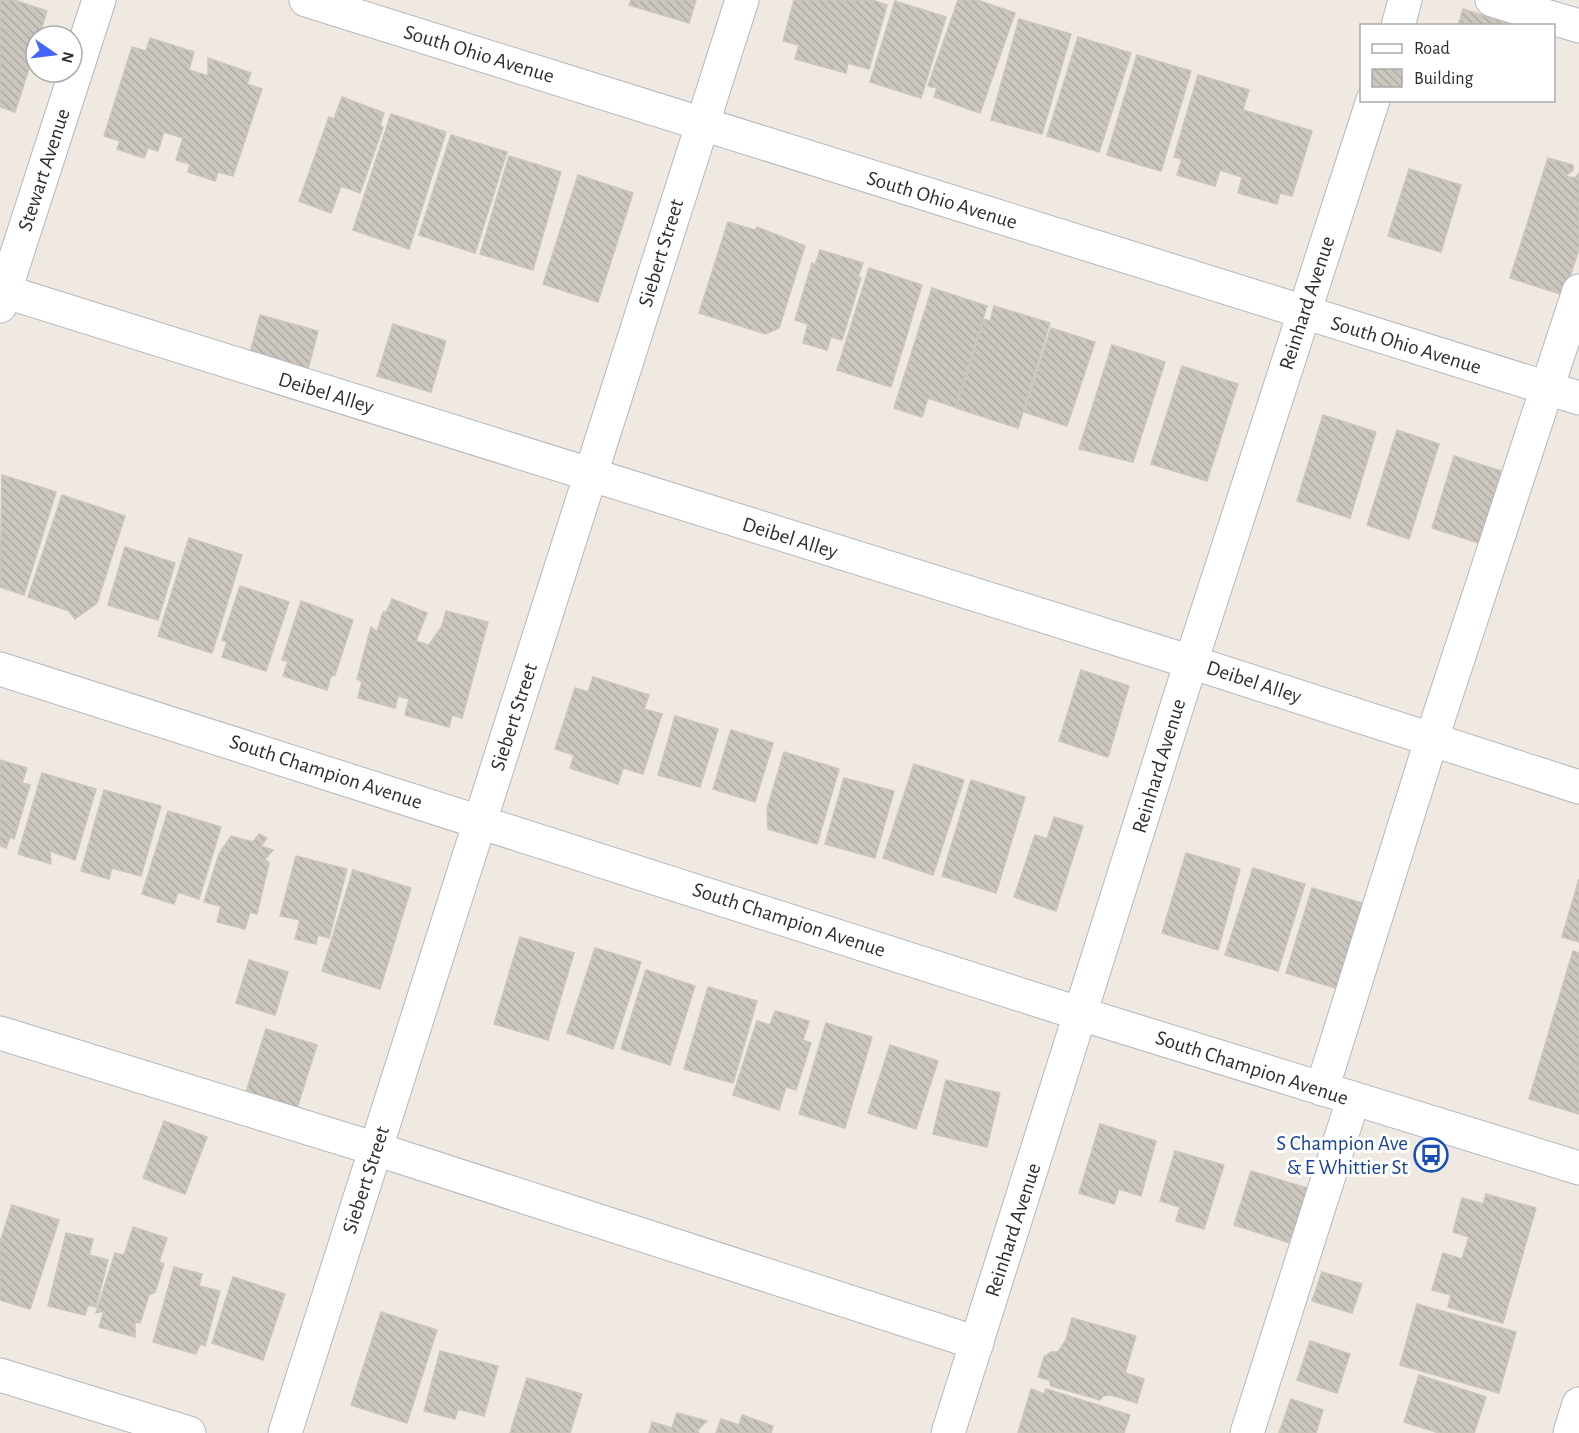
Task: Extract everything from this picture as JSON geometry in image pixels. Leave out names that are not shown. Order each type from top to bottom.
[{"type":"street","name":"Stewart Avenue","points":[[2,296],[99,0]]},
{"type":"street","name":"South Ohio Avenue","points":[[306,0],[1304,314],[1579,398]]},
{"type":"street","name":"Siebert Street","points":[[285,1433],[742,0]]},
{"type":"street","points":[[1399,24],[1405,0]]},
{"type":"street","points":[[1492,0],[1579,26]]},
{"type":"street","name":"Reinhard Avenue","points":[[948,1433],[1191,662],[1372,102]]},
{"type":"street","points":[[1322,1089],[1431,741],[1579,291]]},
{"type":"street","name":"Deibel Alley","points":[[2,296],[1191,662],[1579,787]]},
{"type":"street","name":"South Champion Avenue","points":[[0,669],[1353,1100],[1579,1168]]},
{"type":"street","points":[[0,1033],[376,1149],[977,1343]]},
{"type":"street","points":[[1247,1433],[1353,1100]]},
{"type":"street","points":[[0,1375],[189,1433]]},
{"type":"street","points":[[1570,1433],[1579,1404]]},
{"type":"building","points":[[0,0],[14,0],[47,11],[43,24],[24,24],[24,84],[15,112],[0,107]]},
{"type":"building","points":[[631,0],[696,0],[689,23],[629,5]]},
{"type":"building","points":[[794,0],[872,0],[887,5],[869,69],[848,63],[846,73],[795,59],[799,45],[783,41]]},
{"type":"building","points":[[958,0],[977,0],[1015,13],[980,113],[934,97],[937,88],[928,86]]},
{"type":"building","points":[[895,1],[946,17],[921,98],[870,82]]},
{"type":"building","points":[[1463,9],[1506,23],[1506,24],[1459,24]]},
{"type":"building","points":[[1019,19],[1071,34],[1042,134],[991,120]]},
{"type":"building","points":[[1078,37],[1131,53],[1099,152],[1047,136]]},
{"type":"building","points":[[150,38],[194,52],[189,70],[208,76],[208,58],[251,73],[247,84],[262,89],[233,176],[218,172],[215,181],[188,172],[190,164],[176,160],[183,138],[164,132],[158,151],[148,148],[144,158],[117,149],[120,141],[104,136],[132,47],[146,51]]},
{"type":"building","points":[[1137,55],[1191,71],[1161,171],[1107,155]]},
{"type":"building","points":[[1198,75],[1249,90],[1243,110],[1312,131],[1292,196],[1280,193],[1277,204],[1238,193],[1242,177],[1220,170],[1215,186],[1177,175],[1182,159],[1174,157]]},
{"type":"building","points":[[342,97],[384,113],[380,125],[383,127],[360,193],[341,186],[331,213],[299,201],[329,117],[334,119]]},
{"type":"building","points":[[391,114],[446,132],[409,249],[353,230]]},
{"type":"building","points":[[451,135],[507,152],[475,253],[419,235]]},
{"type":"building","points":[[509,156],[561,172],[533,270],[480,254]]},
{"type":"building","points":[[1548,158],[1573,165],[1573,170],[1565,176],[1575,178],[1579,173],[1579,249],[1564,295],[1510,278]]},
{"type":"building","points":[[1409,169],[1461,185],[1441,252],[1388,236]]},
{"type":"building","points":[[578,175],[633,193],[598,302],[543,284]]},
{"type":"building","points":[[728,222],[755,230],[757,227],[805,246],[779,328],[766,334],[699,313]]},
{"type":"building","points":[[820,250],[863,263],[858,277],[861,278],[842,340],[831,337],[827,350],[803,343],[808,324],[795,320],[812,263],[815,265]]},
{"type":"building","points":[[869,268],[922,285],[891,387],[837,370]]},
{"type":"building","points":[[932,288],[987,306],[955,407],[928,398],[922,417],[894,408]]},
{"type":"building","points":[[994,306],[1050,323],[1018,428],[956,408],[984,319],[990,321]]},
{"type":"building","points":[[260,315],[318,331],[308,369],[250,353]]},
{"type":"building","points":[[393,324],[446,341],[431,392],[377,376]]},
{"type":"building","points":[[1051,328],[1095,342],[1067,426],[1024,412]]},
{"type":"building","points":[[1112,345],[1165,362],[1133,462],[1079,449]]},
{"type":"building","points":[[1182,366],[1238,384],[1207,481],[1151,464]]},
{"type":"building","points":[[1323,415],[1376,432],[1350,518],[1297,501]]},
{"type":"building","points":[[1397,430],[1439,444],[1409,539],[1367,525]]},
{"type":"building","points":[[1454,456],[1501,471],[1479,543],[1432,528]]},
{"type":"building","points":[[2,475],[56,492],[24,595],[0,587]]},
{"type":"building","points":[[62,495],[125,516],[97,603],[75,619],[69,611],[28,597]]},
{"type":"building","points":[[189,538],[242,555],[212,653],[158,636]]},
{"type":"building","points":[[125,547],[175,563],[158,620],[108,605]]},
{"type":"building","points":[[240,586],[289,602],[266,671],[222,657],[227,642],[222,640]]},
{"type":"building","points":[[392,599],[427,613],[416,641],[429,645],[442,626],[446,611],[488,622],[462,718],[452,715],[449,727],[405,715],[409,699],[398,696],[395,708],[358,698],[362,681],[357,679],[371,627],[377,632],[383,612],[387,611]]},
{"type":"building","points":[[301,601],[353,620],[335,675],[331,676],[327,690],[283,676],[288,661],[282,660]]},
{"type":"building","points":[[1081,670],[1129,686],[1108,757],[1059,741]]},
{"type":"building","points":[[593,677],[649,695],[644,709],[662,714],[643,774],[623,768],[618,784],[570,768],[574,755],[555,749],[575,688],[588,692]]},
{"type":"building","points":[[675,716],[718,729],[700,787],[658,775]]},
{"type":"building","points":[[731,730],[773,743],[755,802],[713,789]]},
{"type":"building","points":[[784,752],[839,769],[817,844],[768,829],[767,809]]},
{"type":"building","points":[[0,760],[27,768],[22,783],[30,785],[14,839],[10,837],[6,848],[0,846]]},
{"type":"building","points":[[914,764],[964,780],[933,875],[883,858]]},
{"type":"building","points":[[42,773],[96,789],[75,860],[50,851],[51,864],[18,854]]},
{"type":"building","points":[[844,778],[894,791],[875,858],[825,844]]},
{"type":"building","points":[[971,780],[1025,797],[996,893],[942,876]]},
{"type":"building","points":[[104,790],[161,806],[141,876],[112,868],[109,879],[81,871]]},
{"type":"building","points":[[168,811],[221,827],[199,899],[178,892],[174,904],[142,894]]},
{"type":"building","points":[[1054,817],[1083,826],[1056,911],[1014,897],[1035,835],[1047,839]]},
{"type":"building","points":[[259,834],[267,838],[261,846],[273,850],[265,859],[269,863],[257,914],[250,912],[245,929],[217,922],[221,906],[204,902],[219,854],[231,836],[253,842]]},
{"type":"building","points":[[1186,853],[1240,869],[1218,950],[1162,933]]},
{"type":"building","points":[[296,856],[347,869],[329,938],[318,935],[316,944],[295,939],[300,920],[280,916]]},
{"type":"building","points":[[1253,868],[1305,884],[1278,971],[1225,955]]},
{"type":"building","points":[[353,870],[411,888],[380,989],[322,971]]},
{"type":"building","points":[[1579,879],[1579,942],[1562,937]]},
{"type":"building","points":[[1312,888],[1365,904],[1339,989],[1286,973]]},
{"type":"building","points":[[520,937],[574,953],[548,1040],[494,1024]]},
{"type":"building","points":[[595,948],[641,962],[613,1049],[567,1033]]},
{"type":"building","points":[[1573,951],[1579,953],[1579,1114],[1529,1099]]},
{"type":"building","points":[[249,960],[288,972],[275,1015],[236,1003]]},
{"type":"building","points":[[646,970],[695,986],[670,1065],[621,1049]]},
{"type":"building","points":[[708,987],[757,1001],[733,1083],[684,1069]]},
{"type":"building","points":[[775,1011],[809,1021],[803,1040],[811,1043],[796,1090],[786,1087],[779,1110],[733,1095],[757,1021],[770,1025]]},
{"type":"building","points":[[826,1023],[872,1037],[845,1128],[799,1114]]},
{"type":"building","points":[[266,1029],[317,1045],[297,1108],[246,1092]]},
{"type":"building","points":[[890,1045],[938,1061],[916,1129],[868,1113]]},
{"type":"building","points":[[946,1080],[1000,1093],[987,1147],[933,1134]]},
{"type":"building","points":[[164,1121],[207,1137],[185,1194],[143,1178]]},
{"type":"building","points":[[1100,1124],[1156,1141],[1141,1196],[1119,1189],[1114,1204],[1079,1193]]},
{"type":"building","points":[[1175,1151],[1224,1165],[1204,1229],[1176,1221],[1180,1207],[1160,1201]]},
{"type":"building","points":[[1251,1171],[1307,1188],[1290,1243],[1234,1225]]},
{"type":"building","points":[[1486,1194],[1536,1208],[1503,1323],[1448,1307],[1451,1295],[1432,1290],[1443,1253],[1462,1259],[1469,1237],[1453,1232],[1462,1198],[1483,1204]]},
{"type":"building","points":[[12,1205],[59,1220],[30,1309],[0,1300],[0,1242]]},
{"type":"building","points":[[133,1227],[167,1238],[159,1262],[164,1264],[155,1292],[149,1295],[140,1323],[135,1322],[135,1337],[99,1327],[104,1311],[96,1313],[115,1253],[124,1255]]},
{"type":"building","points":[[66,1233],[93,1239],[89,1255],[108,1260],[96,1307],[88,1305],[85,1315],[48,1306]]},
{"type":"building","points":[[174,1267],[202,1274],[199,1286],[220,1291],[205,1346],[200,1344],[196,1354],[153,1342]]},
{"type":"building","points":[[1322,1272],[1362,1284],[1352,1313],[1312,1301]]},
{"type":"building","points":[[233,1277],[285,1294],[263,1360],[212,1343]]},
{"type":"building","points":[[1417,1304],[1516,1332],[1499,1393],[1400,1365]]},
{"type":"building","points":[[381,1312],[437,1330],[407,1423],[351,1405]]},
{"type":"building","points":[[1072,1318],[1136,1336],[1125,1373],[1144,1379],[1137,1403],[1111,1395],[1103,1396],[1100,1400],[1051,1386],[1049,1380],[1038,1377],[1044,1357],[1051,1352],[1058,1352],[1066,1340]]},
{"type":"building","points":[[1310,1341],[1350,1354],[1337,1393],[1297,1380]]},
{"type":"building","points":[[440,1351],[498,1366],[484,1416],[458,1409],[455,1419],[424,1411]]},
{"type":"building","points":[[1419,1375],[1486,1397],[1474,1433],[1439,1433],[1404,1422]]},
{"type":"building","points":[[527,1378],[582,1394],[570,1433],[510,1433]]},
{"type":"building","points":[[1031,1389],[1044,1394],[1046,1389],[1130,1415],[1124,1433],[1018,1433]]},
{"type":"building","points":[[1291,1399],[1323,1410],[1316,1433],[1279,1433]]},
{"type":"building","points":[[677,1413],[707,1421],[697,1431],[699,1433],[649,1433],[652,1422],[672,1428]]},
{"type":"building","points":[[742,1415],[773,1426],[771,1433],[716,1433],[721,1419],[739,1425]]},
{"type":"place","name":"S Champion Ave & E Whittier St","points":[[1431,1155]]}]
